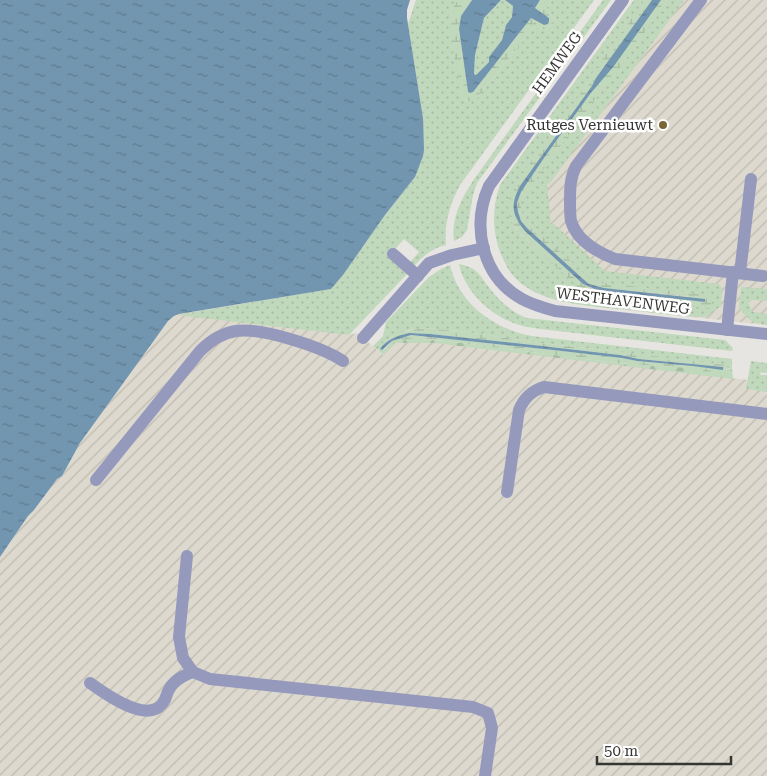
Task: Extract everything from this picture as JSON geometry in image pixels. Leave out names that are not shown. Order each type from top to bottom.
[{"type":"street","name":"HEMWEG","points":[[484,248],[480,216],[489,186],[622,0]]},
{"type":"street","points":[[701,0],[576,166],[570,183],[571,220],[577,233],[583,240],[600,253],[615,258],[763,276]]},
{"type":"street","points":[[726,330],[751,178]]},
{"type":"street","points":[[363,338],[429,263],[452,255],[484,248]]},
{"type":"street","name":"WESTHAVENWEG","points":[[484,248],[494,272],[510,291],[532,304],[555,311],[767,334]]},
{"type":"street","points":[[393,254],[418,276]]},
{"type":"street","points":[[96,480],[200,351],[216,338],[236,331],[247,330],[276,335],[309,345],[336,356],[343,361]]},
{"type":"street","points":[[506,492],[521,404],[529,394],[544,387],[767,414]]},
{"type":"street","points":[[187,556],[179,637],[183,658],[193,672],[210,679],[473,707],[488,713],[492,728],[485,776]]},
{"type":"street","points":[[90,683],[124,704],[136,708],[154,710],[162,705],[172,684],[178,678],[193,672]]},
{"type":"shaded area","points":[[634,0],[767,0],[767,325],[608,308],[561,301],[536,293],[526,286],[508,268],[502,256],[497,242],[494,223],[495,204],[500,185]]},
{"type":"shaded area","points":[[339,279],[349,335],[357,333],[383,355],[396,343],[434,343],[767,382],[767,776],[0,776],[0,557],[28,516],[57,479],[62,476],[80,443],[124,380],[168,321],[174,316],[331,289]]},
{"type":"green space","points":[[416,0],[458,0],[449,12],[462,98],[466,101],[477,98],[534,27],[547,30],[555,19],[546,9],[552,0],[594,0],[460,185],[448,214],[446,245],[429,252],[415,265],[411,261],[419,252],[404,239],[389,256],[408,273],[349,335],[177,315],[331,289],[343,275],[385,215],[415,177],[423,118],[408,24]]},
{"type":"green space","points":[[458,0],[472,0],[461,16],[459,29],[468,92],[470,93],[531,18],[544,25],[549,18],[535,8],[540,0],[552,0],[546,9],[555,19],[547,30],[534,27],[477,98],[471,101],[462,98],[448,25],[449,12]]},
{"type":"green space","points":[[501,0],[505,0],[513,6],[512,17],[506,25],[502,40],[489,57],[489,62],[476,75],[474,74],[475,55],[484,18]]},
{"type":"green space","points":[[603,0],[611,0],[477,183],[467,230],[462,237],[454,241],[455,220],[467,190]]},
{"type":"green space","points":[[634,0],[645,0],[515,184],[510,218],[514,227],[521,235],[588,293],[608,297],[709,307],[709,295],[596,282],[526,221],[521,210],[521,202],[524,195],[668,0],[684,0],[550,183],[547,184],[551,224],[554,224],[605,271],[719,284],[722,288],[721,306],[706,317],[679,316],[582,305],[546,297],[530,290],[517,280],[507,267],[495,233],[494,217],[500,185]]},
{"type":"green space","points":[[645,0],[652,0],[520,186],[515,199],[514,210],[525,231],[583,284],[589,287],[610,292],[705,302],[686,296],[604,288],[589,284],[527,228],[521,221],[518,212],[517,203],[521,192],[546,155],[590,94],[614,66],[661,0],[668,0],[524,195],[521,202],[521,210],[526,221],[596,282],[709,295],[713,297],[713,301],[706,308],[599,296],[588,293],[579,288],[521,234],[509,216],[509,198],[515,184]]},
{"type":"green space","points":[[459,264],[475,270],[503,303],[516,313],[527,318],[725,340],[733,348],[732,351],[540,329],[517,324],[501,317],[485,306],[471,291]]},
{"type":"green space","points":[[450,265],[461,292],[470,303],[492,321],[518,333],[732,359],[732,369],[717,364],[426,328],[409,330],[391,337],[378,349],[379,351],[373,346],[383,336],[386,322],[429,277]]},
{"type":"green space","points":[[741,287],[767,289],[767,301],[752,300],[748,302],[753,312],[767,314],[767,325],[752,322],[739,308]]},
{"type":"green space","points":[[426,328],[725,365],[727,368],[725,372],[721,372],[616,363],[422,339],[399,341],[384,351],[379,351],[379,346],[390,338],[407,331]],"holes":[[[409,333],[620,355],[639,359],[723,368],[637,361],[411,335],[392,341],[385,349],[380,349],[388,340]]]},
{"type":"green space","points":[[410,338],[616,363],[727,370],[727,368],[732,369],[733,379],[434,343],[396,343],[383,355],[379,351],[384,350],[397,341]]},
{"type":"green space","points":[[751,361],[767,363],[767,373],[761,372],[760,375],[767,375],[767,392],[746,389]]},
{"type":"water","points":[[0,0],[410,0],[407,18],[423,118],[424,150],[415,177],[331,289],[179,314],[168,321],[80,443],[62,476],[57,479],[28,516],[0,557]]},
{"type":"water","points":[[472,0],[501,0],[484,18],[475,55],[474,74],[476,75],[489,62],[489,57],[502,40],[506,25],[512,17],[513,6],[505,0],[540,0],[535,8],[549,18],[549,21],[548,24],[544,25],[531,18],[473,92],[470,93],[468,92],[459,29],[461,16]]},
{"type":"water","points":[[652,0],[661,0],[614,66],[590,94],[521,192],[517,203],[518,212],[521,221],[527,228],[589,284],[604,288],[705,299],[705,302],[597,290],[583,284],[525,231],[517,220],[514,210],[515,199],[520,186]]},
{"type":"water","points":[[409,333],[723,367],[723,370],[411,335],[392,341],[382,350],[380,349],[393,338]]},
{"type":"place","name":"Rutges Vernieuwt","points":[[663,125]]}]
